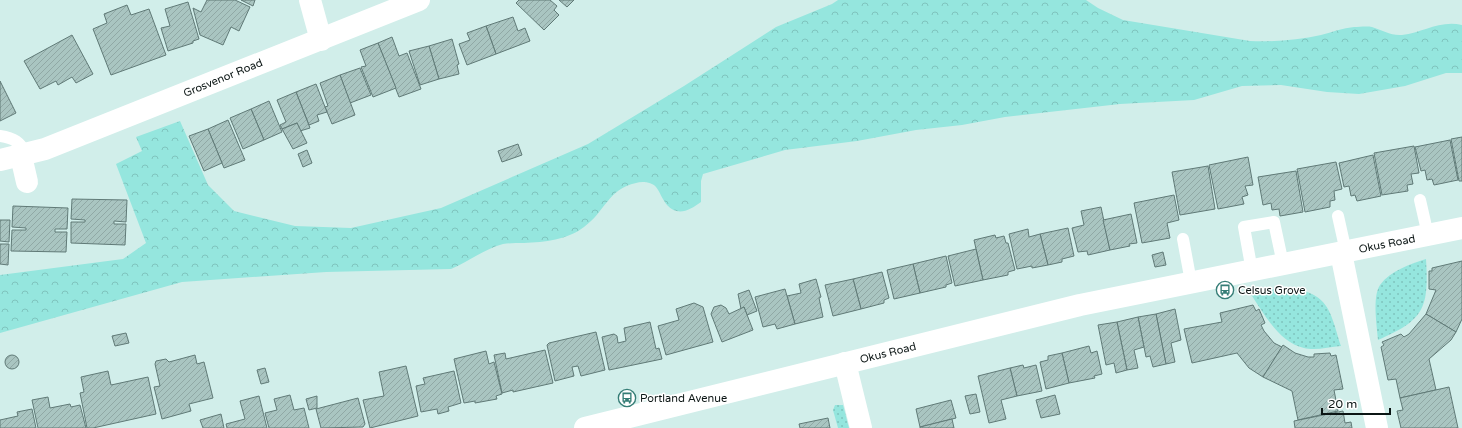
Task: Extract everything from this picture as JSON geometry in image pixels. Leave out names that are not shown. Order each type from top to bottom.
[{"type":"street","points":[[310,0],[322,40]]},
{"type":"street","name":"Grosvenor Road","points":[[16,157],[45,149],[322,40],[419,0]]},
{"type":"street","points":[[16,157],[27,182]]},
{"type":"street","name":"Okus Road","points":[[585,428],[1086,304],[1462,228]]},
{"type":"street","points":[[1343,253],[1377,428]]},
{"type":"street","points":[[845,363],[861,428]]},
{"type":"lane","points":[[0,136],[21,144],[16,157]]},
{"type":"lane","name":"Okus Road","points":[[1420,200],[1428,236]]},
{"type":"lane","name":"Okus Road","points":[[1338,216],[1343,253]]},
{"type":"lane","points":[[1252,271],[1244,227],[1274,222],[1283,264]]},
{"type":"lane","points":[[1183,239],[1191,282]]},
{"type":"green space","points":[[838,0],[1086,0],[1098,8],[1123,20],[1250,41],[1295,39],[1321,35],[1354,27],[1372,27],[1390,34],[1402,35],[1438,25],[1454,24],[1462,25],[1462,73],[1446,73],[1405,86],[1359,94],[1327,92],[1281,85],[1242,86],[1194,100],[1120,104],[1005,117],[962,125],[916,130],[857,141],[785,150],[703,174],[701,181],[701,202],[688,210],[675,211],[671,209],[665,203],[654,185],[647,182],[638,182],[619,190],[591,221],[570,235],[548,241],[510,243],[496,246],[451,269],[326,272],[182,282],[0,333],[0,275],[123,259],[146,243],[116,164],[142,151],[136,137],[180,121],[208,185],[234,211],[295,226],[351,228],[441,208],[588,144],[684,86],[776,27],[832,4]]},
{"type":"green space","points":[[1426,259],[1426,290],[1420,311],[1414,319],[1405,326],[1378,340],[1376,297],[1380,285],[1395,272]]},
{"type":"green space","points":[[1284,287],[1310,293],[1319,298],[1325,304],[1330,312],[1341,346],[1317,349],[1304,348],[1287,340],[1272,326],[1250,293]]},
{"type":"green space","points":[[835,405],[843,405],[849,428],[838,428],[833,410]]},
{"type":"building","points":[[207,0],[235,0],[250,7],[239,31],[231,27],[223,45],[200,35],[193,8],[201,12]]},
{"type":"building","points":[[241,0],[255,0],[253,6]]},
{"type":"building","points":[[519,0],[550,0],[557,6],[554,10],[559,15],[544,30],[516,3]]},
{"type":"building","points":[[559,0],[574,0],[567,7]]},
{"type":"building","points":[[188,2],[199,39],[193,41],[193,43],[168,51],[161,28],[170,26],[165,9]]},
{"type":"building","points":[[127,5],[131,15],[149,9],[166,55],[111,75],[93,29],[107,23],[104,14]]},
{"type":"building","points":[[513,17],[518,31],[525,28],[530,41],[496,54],[486,26]]},
{"type":"building","points":[[486,26],[496,54],[467,65],[459,44],[470,40],[467,33]]},
{"type":"building","points":[[72,35],[93,74],[76,83],[72,77],[58,85],[56,81],[40,89],[24,61]]},
{"type":"building","points":[[392,37],[399,56],[407,53],[421,89],[399,97],[378,43]]},
{"type":"building","points":[[452,39],[459,64],[457,65],[459,74],[439,79],[429,46]]},
{"type":"building","points":[[378,43],[396,88],[373,97],[361,67],[366,66],[360,50]]},
{"type":"building","points":[[429,46],[439,79],[420,85],[409,51]]},
{"type":"building","points":[[360,68],[371,95],[350,103],[340,75]]},
{"type":"building","points":[[340,75],[355,115],[332,124],[325,107],[328,106],[320,83]]},
{"type":"building","points":[[0,81],[16,113],[0,121]]},
{"type":"building","points":[[316,84],[327,112],[317,115],[319,121],[309,125],[296,92]]},
{"type":"building","points":[[296,92],[310,128],[300,131],[297,123],[282,129],[280,125],[286,122],[277,100]]},
{"type":"building","points":[[269,101],[282,132],[264,140],[251,109]]},
{"type":"building","points":[[251,109],[264,140],[243,149],[230,118]]},
{"type":"building","points":[[228,120],[245,160],[224,168],[208,129]]},
{"type":"building","points":[[297,123],[307,143],[293,149],[282,129]]},
{"type":"building","points":[[208,129],[222,163],[204,171],[189,136]]},
{"type":"building","points":[[1462,137],[1462,181],[1459,181],[1451,139]]},
{"type":"building","points":[[1450,140],[1458,180],[1434,185],[1432,179],[1427,180],[1425,170],[1421,171],[1415,147]]},
{"type":"building","points":[[518,144],[522,155],[502,162],[498,151]]},
{"type":"building","points":[[1414,146],[1419,173],[1411,174],[1413,184],[1407,185],[1408,191],[1382,195],[1374,153]]},
{"type":"building","points":[[307,150],[312,163],[303,167],[298,154]]},
{"type":"building","points":[[1373,155],[1381,196],[1357,201],[1355,195],[1351,196],[1349,186],[1344,187],[1339,163]]},
{"type":"building","points":[[1248,157],[1253,185],[1245,186],[1248,195],[1242,197],[1244,204],[1218,209],[1209,165]]},
{"type":"building","points":[[1336,162],[1342,189],[1334,191],[1335,200],[1330,201],[1330,207],[1305,212],[1297,169]]},
{"type":"building","points":[[1208,166],[1215,209],[1180,215],[1172,172]]},
{"type":"building","points":[[1296,171],[1303,212],[1280,216],[1279,209],[1272,210],[1271,203],[1263,205],[1258,177]]},
{"type":"building","points":[[1174,195],[1179,220],[1167,223],[1170,238],[1142,243],[1134,203]]},
{"type":"building","points":[[72,199],[127,200],[126,222],[114,221],[114,224],[126,224],[125,245],[71,243],[71,222],[85,222],[85,220],[71,219]]},
{"type":"building","points":[[13,206],[68,208],[67,229],[55,229],[55,232],[67,232],[66,252],[11,251],[12,230],[26,230],[26,228],[12,227]]},
{"type":"building","points":[[1101,207],[1110,250],[1088,255],[1087,251],[1078,252],[1072,228],[1084,225],[1081,211]]},
{"type":"building","points":[[1131,214],[1137,243],[1110,250],[1103,220]]},
{"type":"building","points":[[0,220],[10,220],[9,242],[0,241]]},
{"type":"building","points":[[1068,228],[1074,256],[1062,259],[1062,262],[1048,265],[1040,234]]},
{"type":"building","points":[[1028,229],[1029,237],[1040,234],[1048,265],[1017,269],[1009,234]]},
{"type":"building","points":[[995,235],[996,238],[1004,236],[1006,243],[1008,243],[1015,270],[1008,272],[1008,275],[983,280],[974,240]]},
{"type":"building","points":[[0,244],[9,244],[8,265],[0,264]]},
{"type":"building","points":[[976,249],[983,280],[955,286],[948,256]]},
{"type":"building","points":[[1163,252],[1166,265],[1155,267],[1152,255]]},
{"type":"building","points":[[946,256],[952,283],[946,285],[946,287],[920,293],[913,264]]},
{"type":"building","points":[[1462,261],[1462,319],[1456,332],[1426,314],[1436,290],[1429,289],[1429,271],[1432,271],[1432,268]]},
{"type":"building","points":[[913,264],[920,293],[894,299],[887,270]]},
{"type":"building","points":[[882,272],[889,298],[884,300],[884,303],[861,309],[853,279]]},
{"type":"building","points":[[816,279],[821,297],[819,298],[823,317],[795,324],[787,296],[801,293],[799,284]]},
{"type":"building","points":[[853,279],[861,309],[833,316],[825,285]]},
{"type":"building","points":[[785,289],[795,324],[777,329],[775,324],[763,327],[755,297]]},
{"type":"building","points":[[749,290],[757,311],[747,315],[744,307],[741,309],[738,294]]},
{"type":"building","points":[[694,303],[703,307],[713,342],[666,355],[658,326],[679,320],[676,309]]},
{"type":"building","points":[[721,305],[726,308],[729,314],[744,307],[753,330],[722,342],[711,314],[714,307]]},
{"type":"building","points":[[1253,305],[1256,311],[1259,309],[1265,323],[1261,325],[1264,331],[1274,343],[1282,347],[1263,377],[1249,368],[1237,353],[1192,363],[1184,329],[1222,322],[1220,313]]},
{"type":"building","points":[[1175,309],[1181,340],[1171,343],[1175,362],[1166,364],[1156,314]]},
{"type":"building","points":[[1156,314],[1166,364],[1153,367],[1150,356],[1146,357],[1138,317]]},
{"type":"building","points":[[1426,314],[1456,332],[1451,340],[1429,359],[1436,390],[1400,398],[1396,379],[1388,380],[1381,347],[1384,345],[1382,342],[1401,334],[1404,337],[1409,334]]},
{"type":"building","points":[[1138,317],[1144,347],[1134,350],[1138,368],[1127,370],[1117,322]]},
{"type":"building","points":[[650,322],[656,349],[659,348],[662,359],[609,370],[602,337],[614,334],[617,336],[618,343],[626,341],[624,328]]},
{"type":"building","points":[[1117,322],[1127,370],[1116,373],[1114,363],[1106,365],[1098,325]]},
{"type":"building","points":[[596,332],[605,370],[581,376],[578,366],[572,367],[574,376],[555,381],[547,345],[549,343]]},
{"type":"building","points":[[126,333],[129,343],[115,346],[112,336]]},
{"type":"building","points":[[1283,345],[1295,353],[1308,357],[1314,357],[1314,354],[1330,353],[1331,356],[1336,355],[1343,389],[1334,390],[1338,411],[1298,420],[1292,391],[1263,377]]},
{"type":"building","points":[[1089,346],[1091,353],[1097,351],[1102,374],[1094,376],[1095,378],[1069,383],[1062,353]]},
{"type":"building","points":[[545,350],[553,383],[502,393],[494,355],[505,353],[506,359]]},
{"type":"building","points":[[486,351],[489,364],[494,362],[502,394],[496,396],[497,399],[475,403],[475,401],[464,403],[454,359]]},
{"type":"building","points":[[1062,353],[1069,383],[1046,389],[1040,362],[1048,360],[1048,356]]},
{"type":"building","points":[[12,355],[17,357],[19,362],[17,367],[12,369],[7,367],[5,362],[7,357]]},
{"type":"building","points":[[195,355],[197,364],[204,362],[213,398],[189,404],[191,411],[162,419],[154,387],[160,386],[155,364],[156,361],[166,359],[169,362]]},
{"type":"building","points":[[1023,365],[1024,368],[1036,365],[1042,391],[1017,396],[1010,368]]},
{"type":"building","points":[[406,366],[418,416],[370,428],[363,400],[384,396],[379,372]]},
{"type":"building","points":[[265,368],[269,382],[261,384],[257,370]]},
{"type":"building","points":[[1010,368],[1017,396],[1001,400],[1006,419],[989,423],[978,376]]},
{"type":"building","points":[[108,371],[111,385],[148,377],[156,414],[87,428],[80,393],[84,392],[81,377]]},
{"type":"building","points":[[454,371],[461,403],[448,407],[449,411],[438,414],[437,409],[421,412],[416,386],[425,384],[423,378]]},
{"type":"building","points":[[1449,387],[1458,428],[1401,428],[1397,411],[1403,410],[1400,398]]},
{"type":"building","points":[[976,394],[980,412],[970,414],[965,396]]},
{"type":"building","points":[[290,395],[294,410],[304,408],[309,428],[269,428],[265,413],[277,410],[274,399]]},
{"type":"building","points":[[1055,395],[1060,414],[1041,418],[1036,400]]},
{"type":"building","points":[[259,396],[267,428],[227,428],[226,424],[245,419],[240,401]]},
{"type":"building","points":[[317,396],[317,408],[309,410],[306,399]]},
{"type":"building","points":[[48,397],[50,408],[70,404],[71,407],[80,405],[86,428],[38,428],[32,400]]},
{"type":"building","points":[[358,398],[365,424],[363,427],[321,428],[316,409]]},
{"type":"building","points":[[951,400],[956,418],[920,427],[916,409]]},
{"type":"building","points":[[32,409],[36,428],[0,428],[0,420],[18,416],[17,412]]},
{"type":"building","points":[[1343,411],[1345,423],[1351,422],[1352,428],[1295,428],[1294,421]]},
{"type":"building","points":[[221,414],[224,428],[203,428],[200,420]]},
{"type":"building","points":[[828,418],[830,428],[800,428],[799,424]]},
{"type":"building","points":[[952,419],[954,428],[920,428],[920,427]]},
{"type":"place","name":"Celsus Grove","points":[[1225,290]]},
{"type":"place","name":"Portland Avenue","points":[[627,398]]}]
